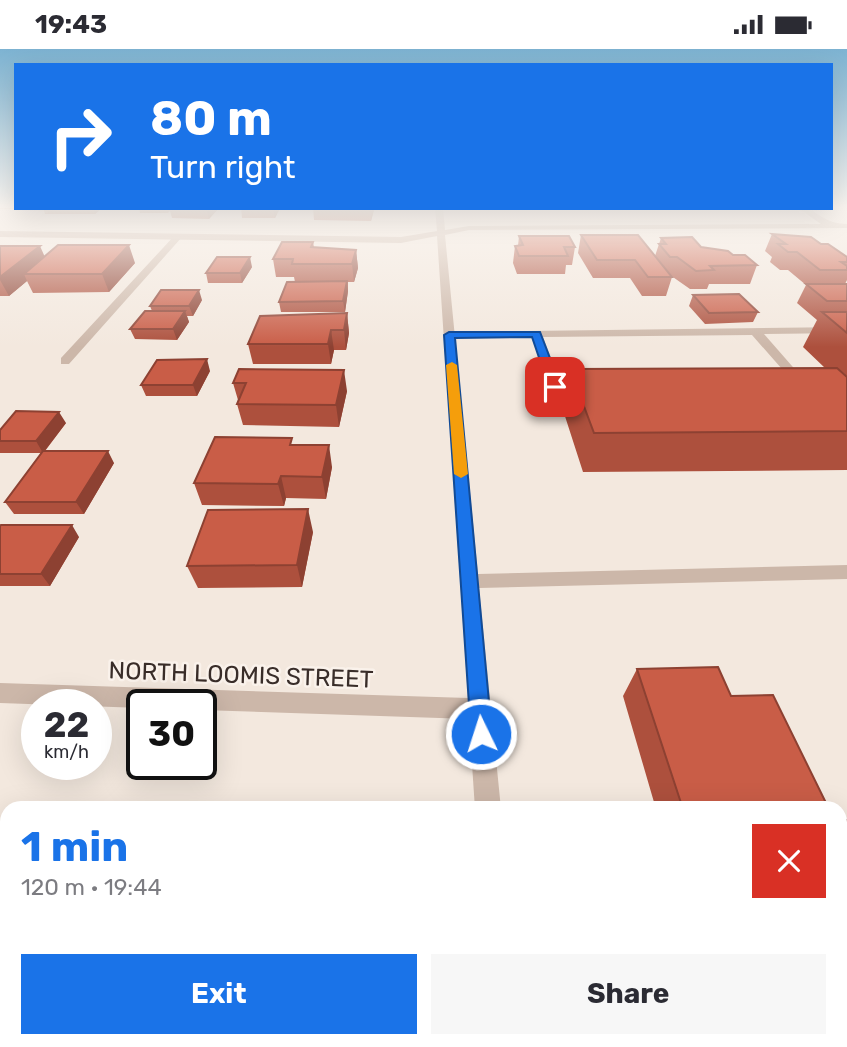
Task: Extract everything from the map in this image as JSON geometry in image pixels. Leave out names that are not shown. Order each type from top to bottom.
[{"type":"street","points":[[65,361],[162,255]]},
{"type":"street","points":[[443,255],[487,801]]},
{"type":"street","points":[[449,335],[847,330]]},
{"type":"street","points":[[755,331],[802,382],[788,383]]},
{"type":"street","points":[[536,334],[555,387],[610,386]]},
{"type":"street","points":[[469,580],[847,572]]},
{"type":"street","name":"NORTH LOOMIS STREET","points":[[0,693],[480,709]]},
{"type":"building","points":[[0,255],[29,255],[0,277]]},
{"type":"building","points":[[47,255],[120,255],[102,274],[24,274]]},
{"type":"building","points":[[275,255],[355,255],[352,264],[292,264],[293,259],[273,259]]},
{"type":"building","points":[[518,255],[568,256],[519,256]]},
{"type":"building","points":[[594,255],[654,255],[672,277],[648,277],[635,260],[597,260]]},
{"type":"building","points":[[668,255],[745,255],[757,265],[710,266],[714,270],[696,271],[677,257]]},
{"type":"building","points":[[800,255],[843,255],[847,257],[847,262],[841,262],[847,266],[847,270],[820,270]]},
{"type":"building","points":[[217,257],[250,257],[240,273],[206,273]]},
{"type":"building","points":[[347,281],[343,301],[279,302],[287,282]]},
{"type":"building","points":[[806,284],[847,284],[847,301],[827,301]]},
{"type":"building","points":[[161,290],[199,290],[189,306],[150,306]]},
{"type":"building","points":[[739,294],[758,312],[709,313],[693,295]]},
{"type":"building","points":[[145,311],[185,311],[173,329],[130,329]]},
{"type":"building","points":[[822,312],[847,312],[847,333]]},
{"type":"building","points":[[347,313],[344,330],[331,330],[328,344],[248,344],[260,316]]},
{"type":"building","points":[[207,359],[193,385],[141,385],[157,360]]},
{"type":"building","points":[[837,368],[847,377],[847,431],[594,433],[570,369]]},
{"type":"building","points":[[239,369],[344,370],[336,405],[237,404],[246,383],[233,383]]},
{"type":"building","points":[[16,411],[59,412],[36,441],[0,441],[0,430]]},
{"type":"building","points":[[215,437],[292,438],[290,445],[329,445],[322,477],[281,476],[278,484],[194,483]]},
{"type":"building","points":[[43,451],[108,451],[76,502],[5,502]]},
{"type":"building","points":[[308,509],[297,565],[187,566],[208,510]]},
{"type":"building","points":[[1,525],[72,525],[41,574],[0,574]]},
{"type":"building","points":[[718,667],[731,696],[773,695],[825,801],[680,801],[637,669]]},
{"type":"slow traffic","points":[[452,365],[461,474]]},
{"type":"route","points":[[481,734],[449,335],[536,334],[555,387]]}]
